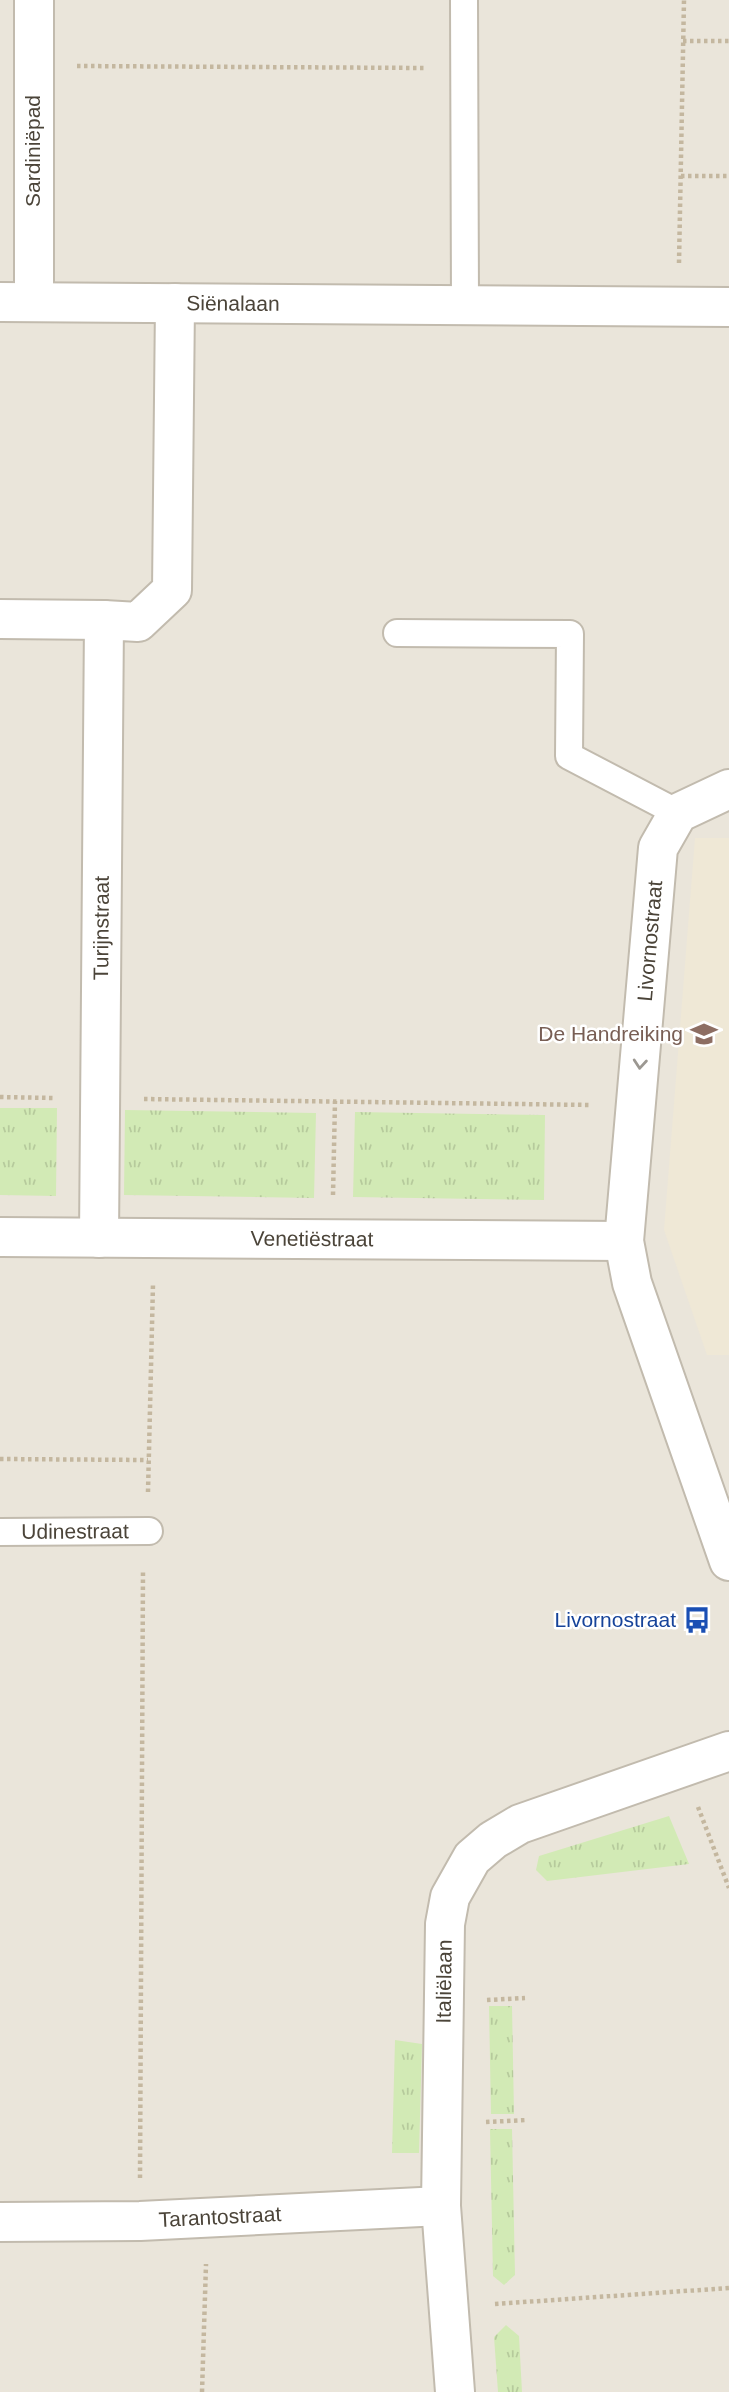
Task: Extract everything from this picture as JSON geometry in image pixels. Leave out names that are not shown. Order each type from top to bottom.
[{"type":"street","name":"Sardiniëpad","points":[[17,302],[33,66],[34,0]]},
{"type":"street","name":"Siënalaan","points":[[17,302],[729,307]]},
{"type":"street","points":[[0,619],[138,622],[172,590],[175,303]]},
{"type":"street","name":"Turijnstraat","points":[[99,1238],[104,620]]},
{"type":"street","points":[[678,813],[729,789]]},
{"type":"street","name":"Livornostraat","points":[[678,813],[658,848],[624,1241],[632,1283],[729,1561]]},
{"type":"street","name":"Venetiëstraat","points":[[0,1237],[624,1241]]},
{"type":"street","name":"Italiëlaan","points":[[455,2392],[441,2206],[445,1924],[450,1897],[472,1858],[493,1840],[520,1824],[729,1751]]},
{"type":"street","name":"Tarantostraat","points":[[0,2222],[140,2221],[441,2206]]},
{"type":"lane","points":[[464,0],[465,305]]},
{"type":"lane","points":[[397,633],[570,634],[569,756],[678,813]]},
{"type":"lane","name":"Udinestraat","points":[[0,1532],[149,1531]]},
{"type":"path","points":[[678,306],[684,0]]},
{"type":"path","points":[[683,41],[729,41]]},
{"type":"path","points":[[33,66],[465,68]]},
{"type":"path","points":[[681,176],[729,176]]},
{"type":"path","points":[[0,1097],[636,1105]]},
{"type":"path","points":[[332,1239],[335,1101]]},
{"type":"path","points":[[140,2221],[143,1570],[149,1531],[148,1460],[155,1238]]},
{"type":"path","points":[[0,1459],[148,1460]]},
{"type":"path","points":[[683,1767],[729,1888]]},
{"type":"path","points":[[202,2392],[207,2217]]},
{"type":"path","points":[[539,2302],[729,2288]]},
{"type":"shaded area","points":[[0,0],[729,0],[729,2392],[0,2392]]},
{"type":"shaded area","name":"De Handreiking","points":[[695,838],[729,838],[729,1355],[707,1355],[664,1230]]},
{"type":"green space","points":[[0,1108],[57,1108],[56,1196],[0,1195]]},
{"type":"green space","points":[[125,1110],[316,1113],[314,1198],[124,1195]]},
{"type":"green space","points":[[355,1112],[545,1115],[544,1200],[353,1197]]},
{"type":"green space","points":[[669,1816],[689,1864],[547,1881],[536,1870],[539,1856]]},
{"type":"green space","points":[[489,2006],[512,2006],[514,2114],[491,2114]]},
{"type":"green space","points":[[395,2040],[422,2044],[419,2153],[392,2153]]},
{"type":"green space","points":[[490,2129],[512,2129],[515,2275],[504,2285],[493,2276]]},
{"type":"green space","points":[[506,2325],[519,2336],[522,2392],[498,2392],[494,2337]]},
{"type":"place","name":"De Handreiking","points":[[704,1034]]},
{"type":"place","name":"Livornostraat","points":[[697,1620]]}]
